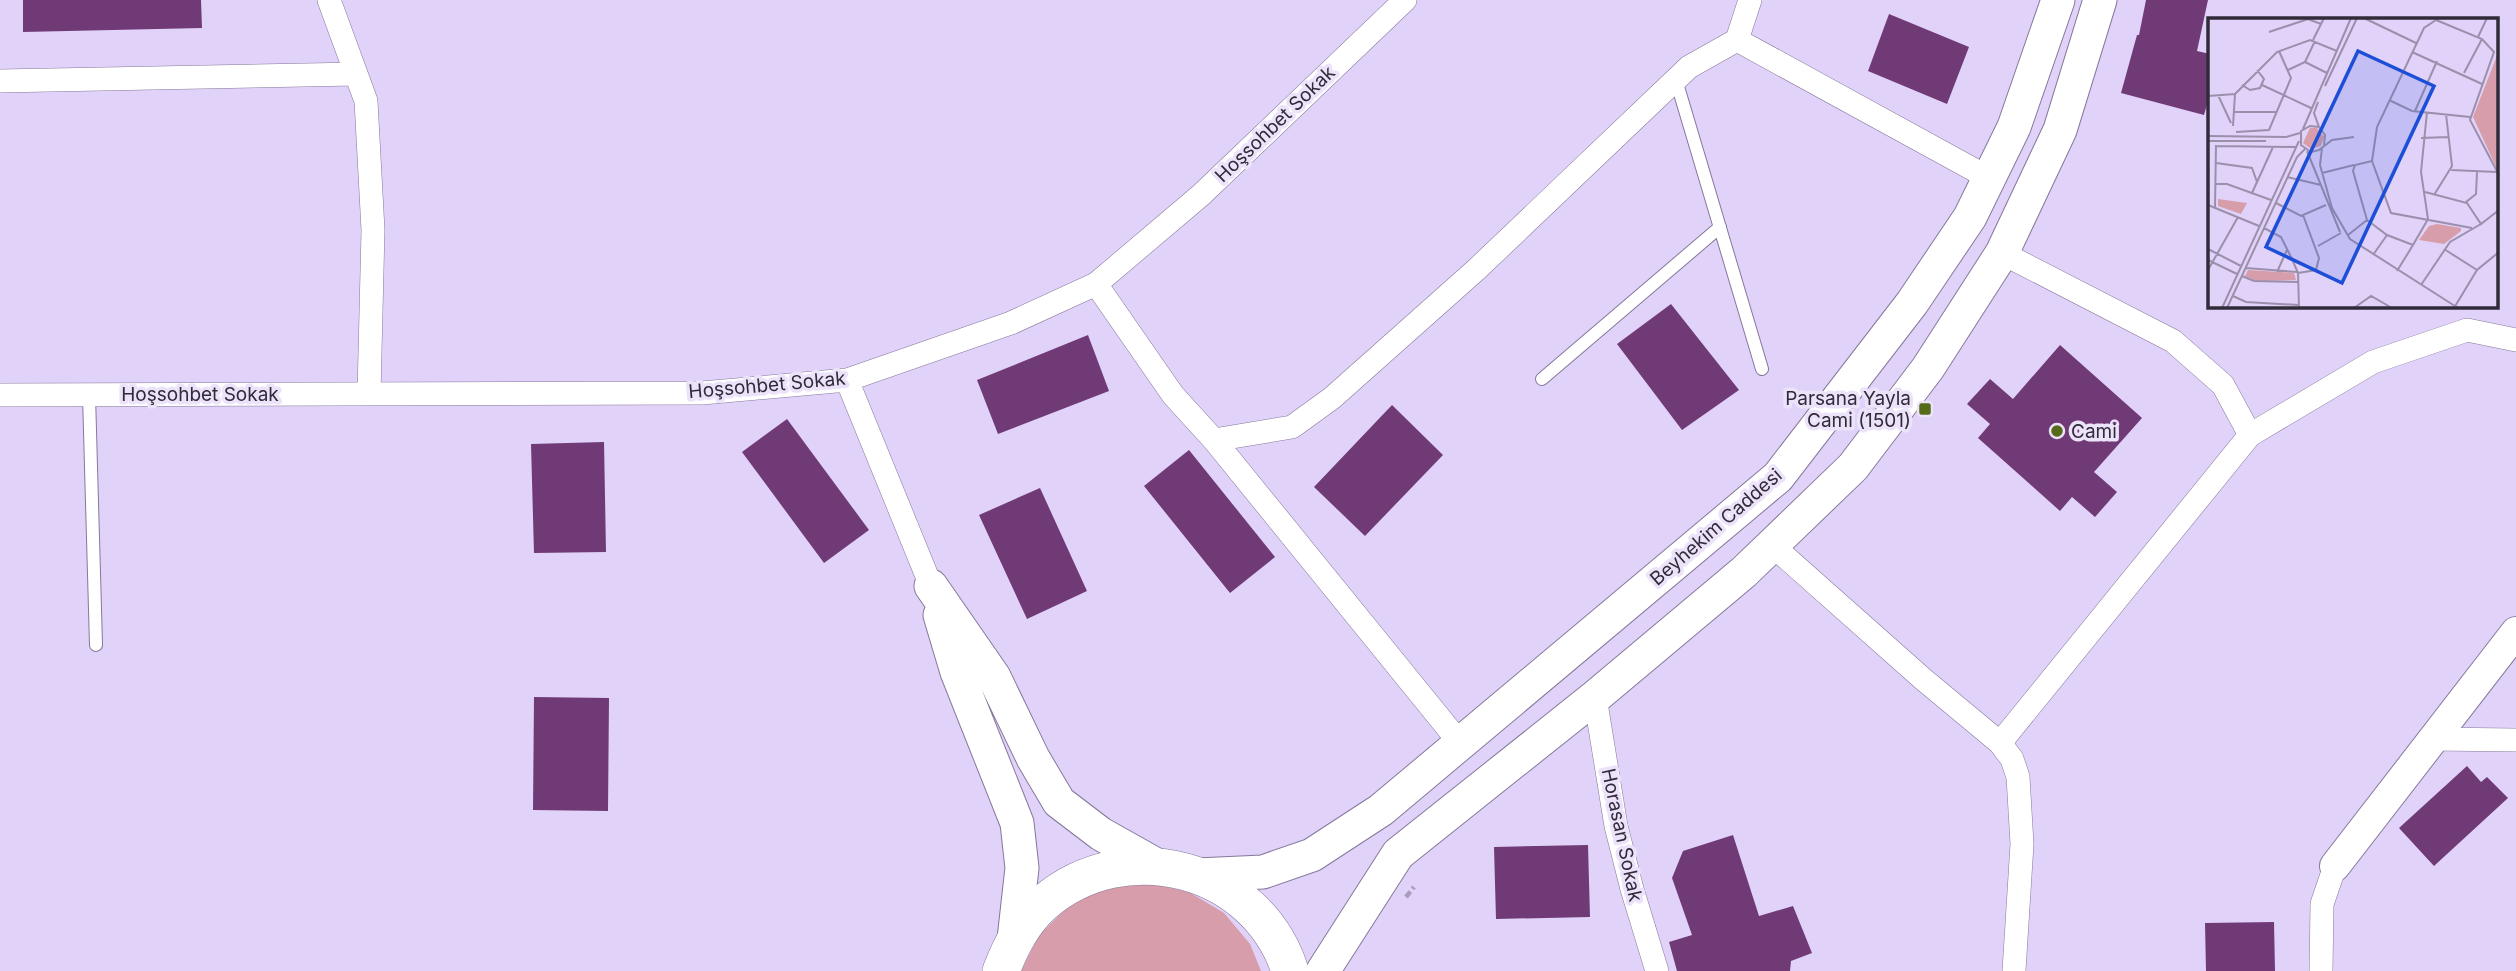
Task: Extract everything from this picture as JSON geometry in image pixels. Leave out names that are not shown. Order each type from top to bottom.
[{"type":"main road","name":"Beyhekim Caddesi","points":[[1197,875],[1263,872],[1312,855],[1381,810],[1778,477],[1912,303],[1970,217],[2014,127],[2058,0]]},
{"type":"main road","points":[[1323,971],[1398,854],[1595,697],[1744,572],[1853,467],[1928,368],[2003,253],[2060,130],[2100,0]]},
{"type":"main road","points":[[930,586],[994,677],[1033,758],[1059,802],[1101,834],[1158,866]]},
{"type":"main road","points":[[930,586],[957,672],[1017,822],[1022,868],[1007,955]]},
{"type":"main road","points":[[1007,955],[1043,904],[1080,879],[1118,867],[1158,866],[1197,875],[1237,896],[1268,928],[1290,971]]},
{"type":"street","points":[[329,0],[366,101],[373,230],[369,394]]},
{"type":"street","name":"Hoşsohbet Sokak","points":[[0,395],[702,393],[847,380],[1011,323],[1096,284],[1201,195],[1405,0]]},
{"type":"street","points":[[1214,440],[1292,427],[1332,398],[1477,269],[1689,67],[1737,40],[1751,0]]},
{"type":"street","points":[[1737,40],[1989,178]]},
{"type":"street","points":[[0,80],[356,74]]},
{"type":"street","points":[[2003,253],[2173,341],[2223,385],[2250,435]]},
{"type":"street","points":[[1096,284],[1173,395],[1214,440],[1460,743]]},
{"type":"street","points":[[2000,743],[2250,435],[2373,362],[2467,330],[2516,340]]},
{"type":"street","points":[[847,380],[930,586]]},
{"type":"street","points":[[1772,545],[1923,679],[2000,743],[2012,759],[2018,777],[2022,844],[2014,971]]},
{"type":"street","points":[[2322,971],[2322,904],[2335,866],[2516,632]]},
{"type":"street","name":"Horasan Sokak","points":[[1595,697],[1616,826],[1657,971]]},
{"type":"street","points":[[2432,740],[2516,740]]},
{"type":"lane","points":[[1675,80],[1762,369]]},
{"type":"lane","points":[[1542,379],[1720,227]]},
{"type":"lane","points":[[89,395],[96,645]]},
{"type":"shaded area","points":[[1149,883],[1189,892],[1224,913],[1250,944],[1261,971],[1021,971],[1039,935],[1070,905],[1109,887]]},
{"type":"building","points":[[23,0],[201,0],[202,28],[23,32]]},
{"type":"building","points":[[2146,0],[2208,0],[2197,51],[2208,54],[2208,101],[2204,115],[2121,93],[2139,35]]},
{"type":"building","points":[[1889,14],[1969,47],[1947,104],[1868,71]]},
{"type":"building","points":[[1671,304],[1739,390],[1682,430],[1617,344]]},
{"type":"building","points":[[1088,335],[1109,391],[998,434],[977,380]]},
{"type":"building","name":"Cami","points":[[2060,345],[2142,418],[2094,472],[2117,492],[2095,517],[2072,497],[2060,511],[1978,438],[1990,424],[1967,404],[1990,379],[2013,399]]},
{"type":"building","points":[[1392,405],[1443,455],[1365,536],[1314,487]]},
{"type":"building","points":[[787,419],[869,530],[824,563],[742,452]]},
{"type":"building","points":[[604,442],[606,552],[534,553],[531,444]]},
{"type":"building","points":[[1189,450],[1275,557],[1230,593],[1144,486]]},
{"type":"building","points":[[1040,488],[1087,591],[1027,619],[979,515]]},
{"type":"building","points":[[534,697],[609,698],[608,811],[533,810]]},
{"type":"building","points":[[2467,766],[2481,782],[2487,777],[2508,798],[2434,866],[2399,828]]},
{"type":"building","points":[[1733,835],[1759,916],[1793,906],[1812,953],[1791,961],[1790,971],[1677,971],[1669,942],[1692,935],[1672,878],[1683,851]]},
{"type":"building","points":[[1588,845],[1590,917],[1496,919],[1494,847]]},
{"type":"building","points":[[2274,922],[2275,971],[2206,971],[2205,923]]},
{"type":"place","name":"Parsana Yayla Cami (1501)","points":[[1925,409]]},
{"type":"place","name":"Cami","points":[[2057,431]]}]
